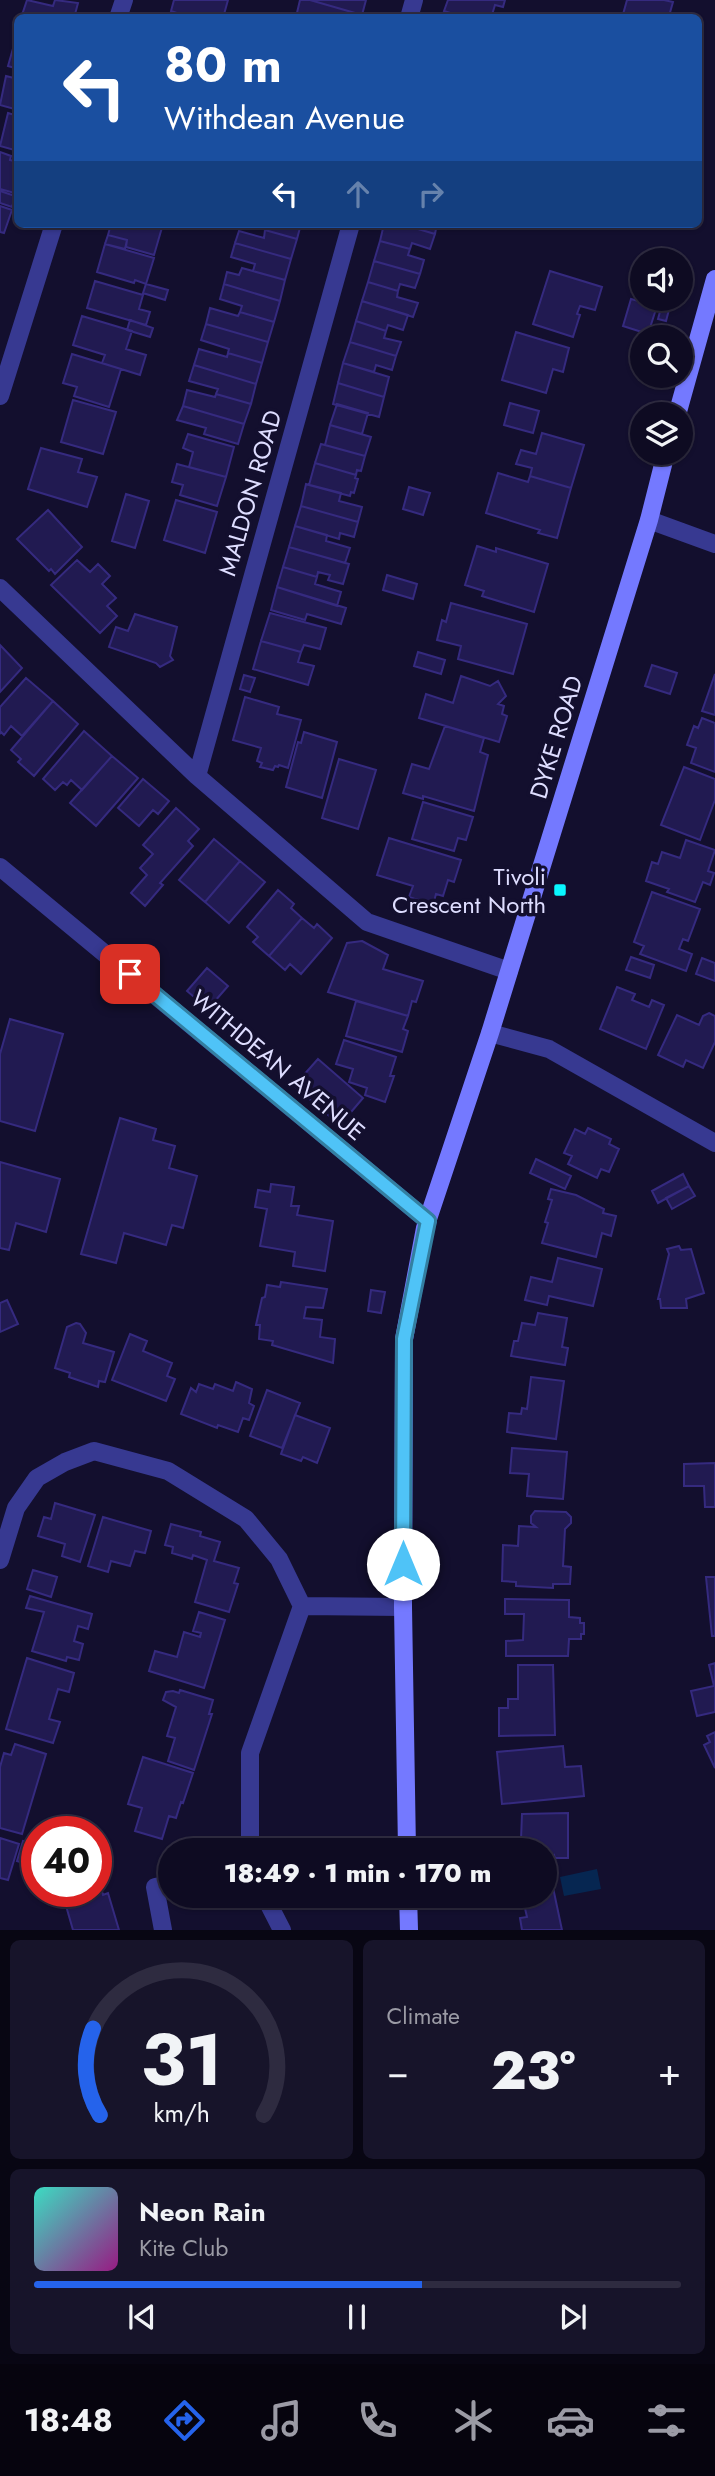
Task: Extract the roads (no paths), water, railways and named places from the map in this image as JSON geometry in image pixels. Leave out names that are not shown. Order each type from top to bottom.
[{"type":"street","points":[[0,396],[53,228]]},
{"type":"street","name":"MALDON ROAD","points":[[197,776],[350,228]]},
{"type":"street","points":[[681,402],[715,279]]},
{"type":"street","name":"DYKE ROAD","points":[[407,1838],[403,1607],[404,1339],[428,1221],[509,971],[649,520],[663,465]]},
{"type":"street","points":[[649,520],[715,544]]},
{"type":"street","points":[[0,588],[197,776],[367,922],[509,971]]},
{"type":"street","name":"WITHDEAN AVENUE","points":[[0,867],[428,1221]]},
{"type":"street","points":[[489,1033],[549,1049],[715,1143]]},
{"type":"street","points":[[0,1560],[16,1508],[37,1478],[65,1462],[94,1451],[168,1471],[246,1519],[279,1559],[302,1606],[250,1753],[250,1838]]},
{"type":"street","points":[[302,1606],[403,1607]]},
{"type":"street","points":[[158,1886],[155,1886],[158,1902]]},
{"type":"street","points":[[159,1908],[163,1930]]},
{"type":"street","points":[[271,1908],[282,1930]]},
{"type":"street","points":[[408,1908],[409,1930]]},
{"type":"water","points":[[597,1869],[601,1889],[564,1896],[560,1877]]},
{"type":"place","name":"Tivoli Crescent North","points":[[560,890]]}]
